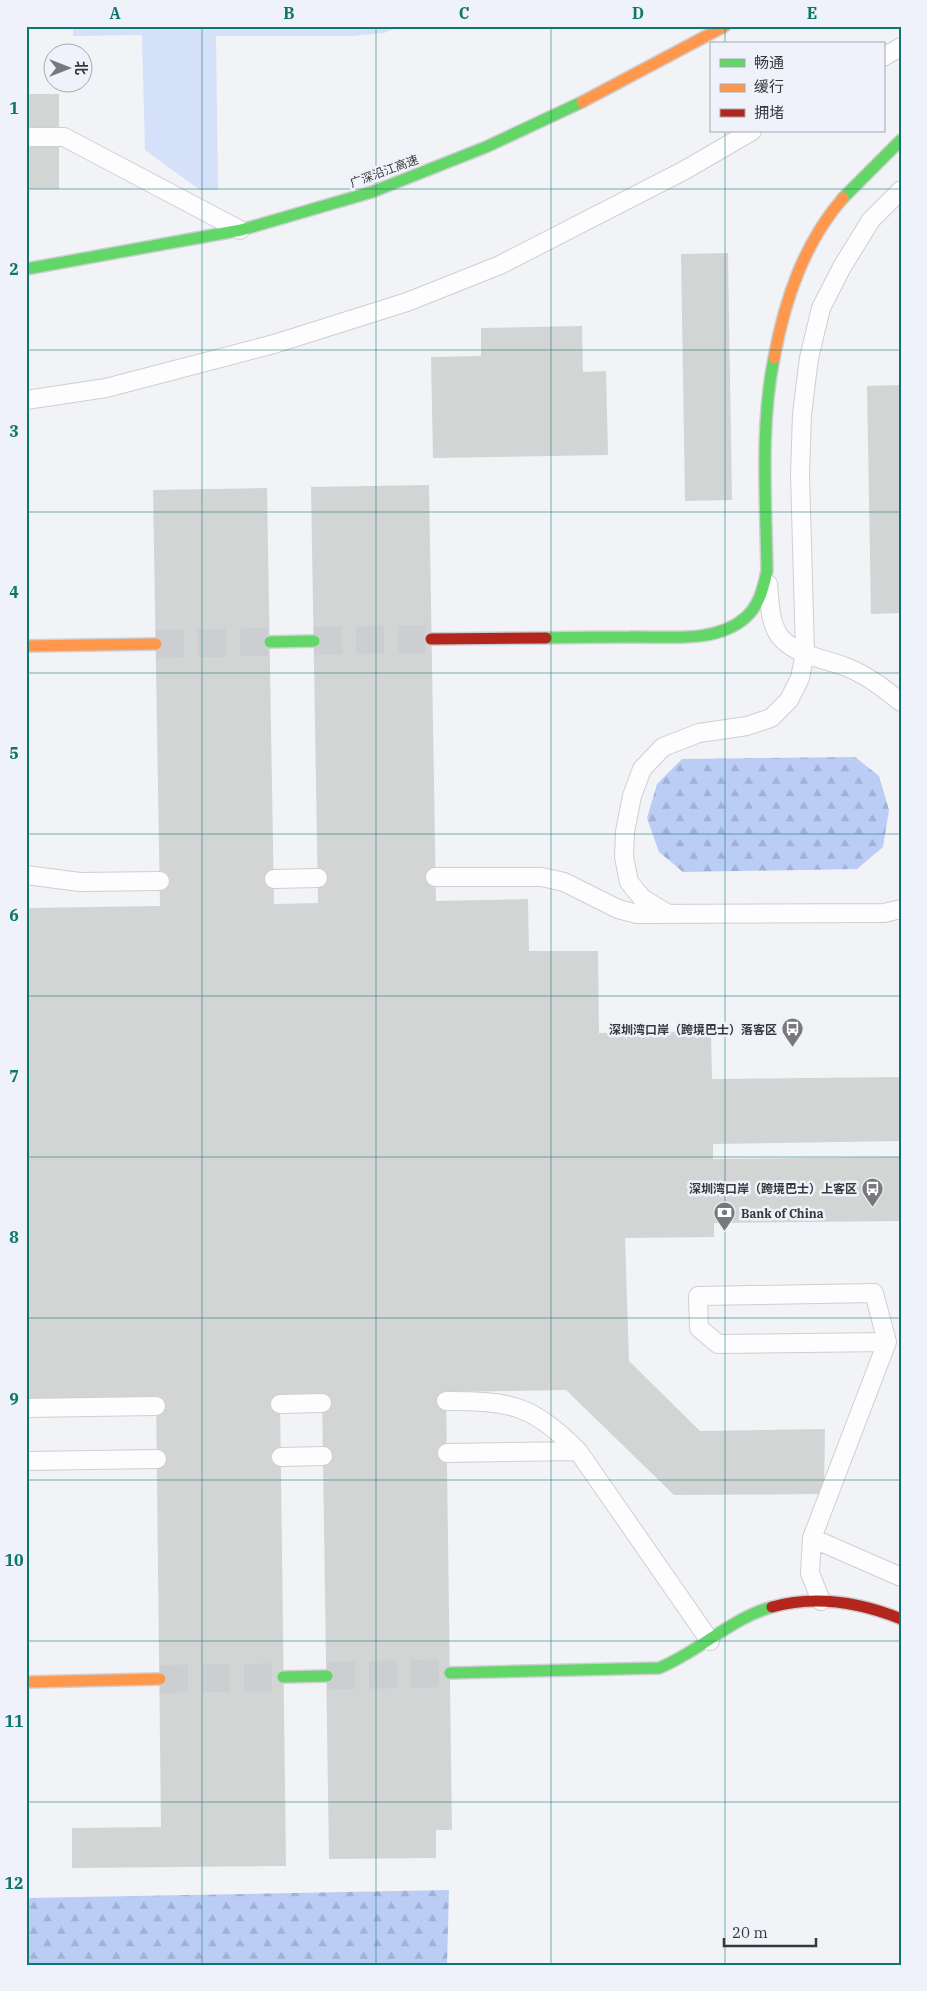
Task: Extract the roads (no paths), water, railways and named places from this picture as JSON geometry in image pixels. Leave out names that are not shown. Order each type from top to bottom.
[{"type":"highway","name":"广深沿江高速","points":[[26,269],[241,230],[372,192],[486,147],[592,97],[725,26]]},
{"type":"highway","points":[[431,640],[696,636],[729,630],[747,618],[759,603],[767,571],[766,422],[778,333],[791,289],[810,246],[832,212],[860,178],[901,140]]},
{"type":"highway","points":[[270,642],[314,641]]},
{"type":"highway","points":[[26,646],[156,644]]},
{"type":"highway","points":[[450,1673],[659,1668],[675,1662],[749,1616],[784,1603],[820,1601],[853,1605],[888,1614],[901,1620]]},
{"type":"highway","points":[[284,1677],[327,1676]]},
{"type":"highway","points":[[26,1682],[160,1679]]},
{"type":"lane","points":[[884,56],[901,47]]},
{"type":"lane","points":[[26,400],[106,388],[274,344],[407,302],[500,266],[685,170],[750,132]]},
{"type":"lane","points":[[26,137],[64,137],[241,230]]},
{"type":"lane","points":[[668,914],[642,898],[629,882],[624,856],[625,832],[632,796],[642,769],[663,747],[699,733],[747,726],[771,718],[789,700],[800,678],[805,653],[800,474],[802,414],[809,358],[821,308],[842,267],[871,220],[901,190]]},
{"type":"lane","points":[[767,571],[771,616],[782,639],[805,653],[846,667],[873,680],[901,702]]},
{"type":"lane","points":[[26,875],[80,882],[160,881]]},
{"type":"lane","points":[[436,877],[542,877],[564,882],[618,909],[637,914],[884,913],[901,909]]},
{"type":"lane","points":[[274,880],[318,878]]},
{"type":"lane","points":[[820,1601],[810,1573],[812,1538],[887,1342],[874,1293],[698,1296],[699,1328],[718,1344],[887,1342]]},
{"type":"lane","points":[[446,1401],[487,1401],[517,1407],[542,1420],[561,1434],[578,1451],[710,1641]]},
{"type":"lane","points":[[280,1404],[322,1403]]},
{"type":"lane","points":[[26,1408],[156,1406]]},
{"type":"lane","points":[[447,1453],[578,1451]]},
{"type":"lane","points":[[281,1457],[323,1456]]},
{"type":"lane","points":[[26,1461],[157,1459]]},
{"type":"lane","points":[[812,1538],[901,1576]]},
{"type":"tunnel","points":[[314,641],[431,639]]},
{"type":"tunnel","points":[[156,644],[270,642]]},
{"type":"tunnel","points":[[327,1676],[450,1673]]},
{"type":"tunnel","points":[[160,1679],[283,1677]]},
{"type":"place","name":"深圳湾口岸（跨境巴士）落客区","points":[[793,1048]]},
{"type":"place","name":"深圳湾口岸（跨境巴士）上客区","points":[[873,1207]]},
{"type":"place","name":"Bank of China","points":[[725,1232]]}]
